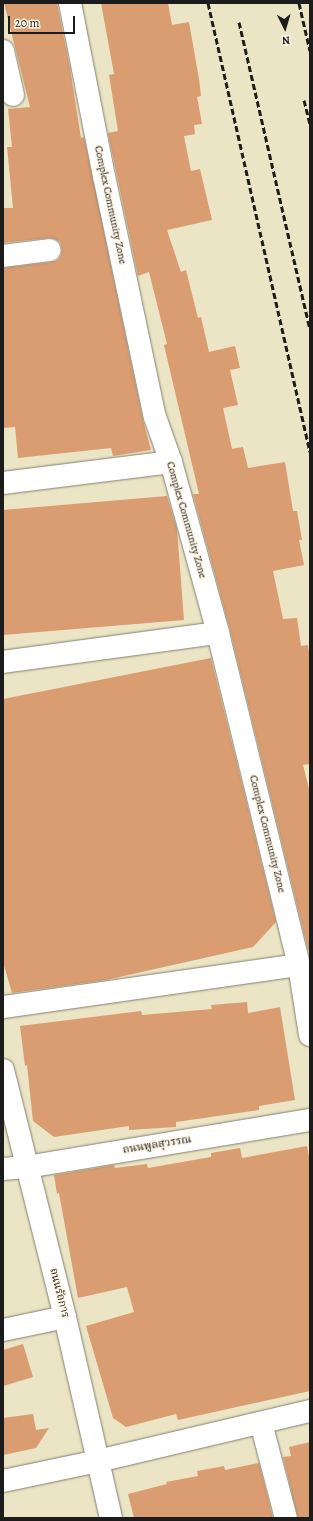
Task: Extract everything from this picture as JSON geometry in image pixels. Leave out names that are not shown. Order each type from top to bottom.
[{"type":"street","name":"Complex Community Zone","points":[[70,3],[104,176],[155,418],[171,462],[218,633],[299,965],[310,1035]]},
{"type":"street","points":[[3,51],[13,95]]},
{"type":"street","points":[[3,256],[50,250]]},
{"type":"street","points":[[3,483],[171,462]]},
{"type":"street","points":[[3,662],[218,633]]},
{"type":"street","points":[[3,1006],[299,965]]},
{"type":"street","name":"ถนนรัถการ","points":[[3,1070],[26,1167],[65,1317],[111,1518]]},
{"type":"street","name":"ถนนพูลสุวรรณ","points":[[3,1169],[26,1167],[310,1120]]},
{"type":"street","points":[[3,1330],[65,1317]]},
{"type":"street","points":[[3,1481],[261,1424],[310,1411]]},
{"type":"street","points":[[261,1424],[286,1518]]},
{"type":"building","points":[[4,3],[57,3],[70,68],[81,138],[84,137],[143,420],[151,450],[113,456],[111,448],[18,458],[15,427],[3,428],[3,268],[52,262],[58,260],[62,249],[60,242],[49,238],[3,243],[3,208],[13,208],[7,147],[12,147],[8,109],[30,107]]},
{"type":"building","points":[[101,3],[168,3],[172,25],[189,22],[199,79],[201,96],[197,97],[202,124],[194,125],[195,134],[184,136],[191,171],[200,169],[212,220],[167,230],[181,272],[186,270],[198,318],[201,317],[209,352],[235,346],[240,368],[230,370],[238,405],[223,408],[232,449],[243,447],[248,468],[285,462],[293,511],[297,511],[302,540],[299,540],[304,565],[273,571],[283,619],[297,618],[301,646],[308,645],[310,660],[310,764],[303,765],[310,793],[310,950],[308,950],[230,630],[193,494],[199,494],[164,345],[167,344],[149,272],[138,276],[108,133],[118,131],[109,75],[114,74]]},
{"type":"building","points":[[167,496],[177,529],[184,620],[3,635],[3,510]]},
{"type":"building","points":[[211,658],[276,922],[253,947],[106,980],[12,993],[3,962],[3,699]]},
{"type":"building","points":[[247,1002],[248,1013],[280,1007],[295,1100],[259,1106],[259,1110],[176,1122],[176,1127],[129,1130],[129,1126],[54,1137],[33,1121],[27,1065],[25,1066],[20,1026],[141,1011],[142,1015],[212,1009],[211,1005]]},
{"type":"building","points":[[307,1146],[310,1161],[310,1391],[178,1420],[176,1414],[126,1427],[113,1418],[86,1326],[134,1312],[127,1287],[78,1298],[59,1193],[57,1194],[54,1175],[114,1165],[115,1168],[147,1164],[148,1168],[211,1157],[211,1153],[240,1148],[242,1158]]},
{"type":"building","points":[[23,1344],[33,1377],[3,1386],[3,1350]]},
{"type":"building","points":[[33,1414],[36,1430],[49,1428],[36,1448],[3,1455],[3,1418]]},
{"type":"building","points":[[310,1442],[310,1518],[298,1518],[283,1457],[291,1456],[289,1447]]},
{"type":"building","points":[[259,1463],[273,1518],[134,1518],[128,1494],[167,1484],[166,1482],[198,1476],[197,1471],[224,1466],[225,1470]]},
{"type":"railway","points":[[208,3],[310,452]]},
{"type":"railway","points":[[299,3],[310,51]]},
{"type":"railway","points":[[239,22],[310,329]]},
{"type":"railway","points":[[304,100],[310,124]]}]
